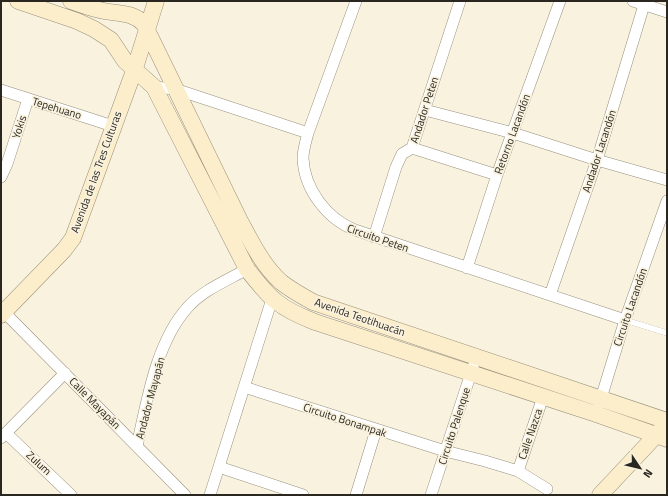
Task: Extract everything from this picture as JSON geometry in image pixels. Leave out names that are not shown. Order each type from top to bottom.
[{"type":"street","name":"Avenida Teotihuacán","points":[[18,1],[78,21],[94,29],[111,40],[125,61],[135,68],[154,87],[247,269],[272,299],[294,314],[661,437]]},
{"type":"street","points":[[71,1],[103,11],[128,14],[140,19],[148,30]]},
{"type":"street","name":"Avenida de las Tres Culturas","points":[[3,313],[64,250],[72,238],[135,68],[156,1]]},
{"type":"street","name":"Circuito Peten","points":[[356,1],[308,133],[303,156],[304,170],[318,201],[331,216],[344,226],[625,320]]},
{"type":"street","name":"Andador Peten","points":[[374,237],[396,167],[402,154],[412,148],[460,1]]},
{"type":"street","name":"Retorno Lacandón","points":[[467,268],[497,175],[560,1]]},
{"type":"street","points":[[633,1],[667,12]]},
{"type":"street","name":"Andador Lacandón","points":[[550,295],[597,160],[644,5]]},
{"type":"street","name":"Avenida Teotihuacán","points":[[148,30],[175,89],[254,247],[267,267],[295,292],[313,302],[601,398],[667,422]]},
{"type":"street","points":[[154,87],[175,89],[308,133]]},
{"type":"street","name":"Tepehuano","points":[[1,90],[113,126]]},
{"type":"street","name":"Yokis","points":[[1,177],[7,164],[28,99]]},
{"type":"street","points":[[425,110],[513,133],[597,160],[667,180]]},
{"type":"street","points":[[412,148],[497,175]]},
{"type":"street","name":"Circuito Lacandón","points":[[596,414],[625,320],[667,201]]},
{"type":"street","name":"Andador Mayapán","points":[[137,446],[155,372],[162,351],[173,327],[188,307],[204,294],[247,269]]},
{"type":"street","points":[[210,495],[272,299]]},
{"type":"street","name":"Calle Mayapán","points":[[3,313],[65,373],[185,495]]},
{"type":"street","name":"Circuito Palenque","points":[[431,495],[476,356]]},
{"type":"street","points":[[4,435],[65,373]]},
{"type":"street","name":"Circuito Bonampak","points":[[244,388],[445,451],[518,471],[547,489]]},
{"type":"street","name":"Calle Nazca","points":[[518,471],[543,397]]},
{"type":"street","points":[[600,495],[661,437],[667,422]]},
{"type":"street","points":[[356,495],[376,430]]},
{"type":"street","name":"Zulum","points":[[4,435],[71,495]]},
{"type":"street","points":[[219,467],[303,495]]},
{"type":"lane","points":[[625,320],[667,333]]}]
